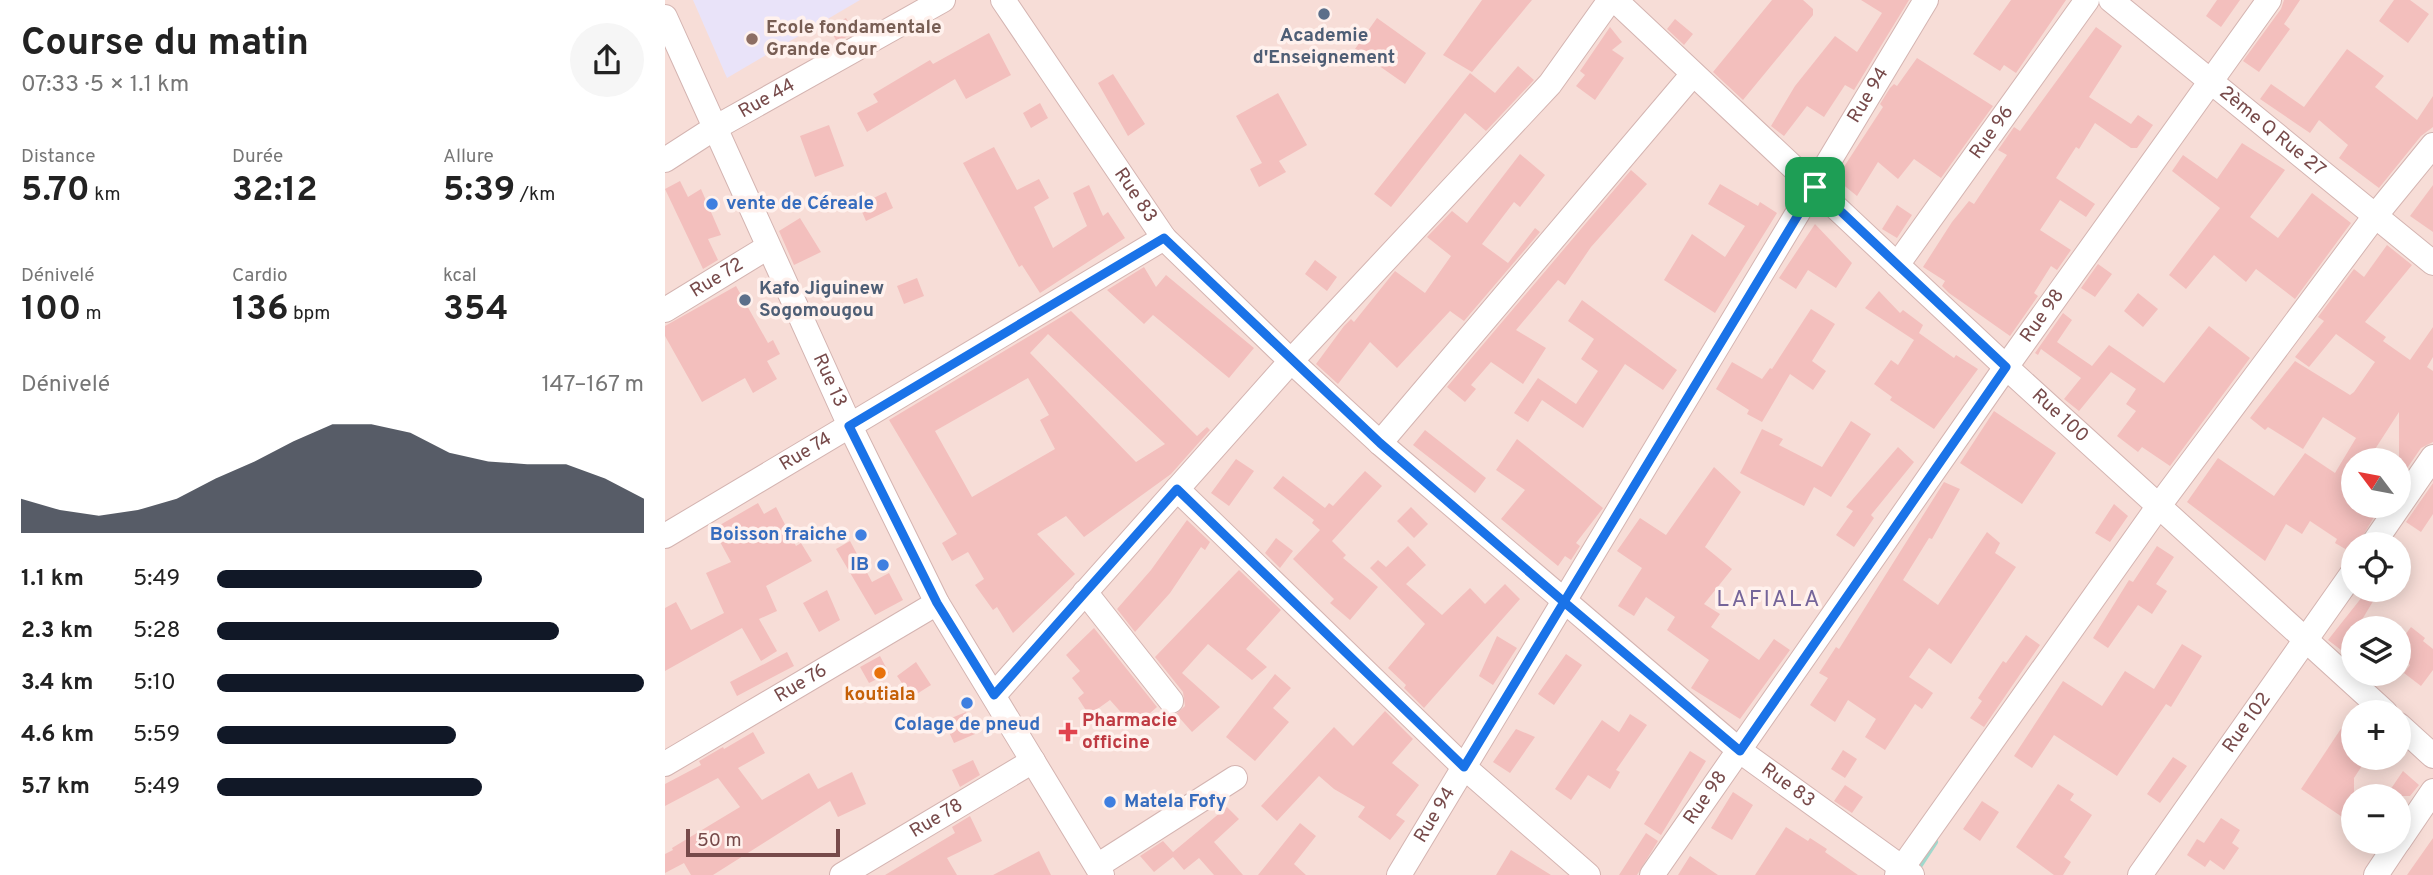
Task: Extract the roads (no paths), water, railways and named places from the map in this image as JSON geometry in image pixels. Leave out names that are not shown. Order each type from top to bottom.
[{"type":"street","name":"Rue 44","points":[[665,160],[713,129],[943,0]]},
{"type":"street","name":"Rue 83","points":[[1003,0],[1164,238],[1380,443],[1564,602],[1740,751],[1904,873]]},
{"type":"street","name":"Rue 100","points":[[1612,0],[2006,367],[2372,700]]},
{"type":"street","points":[[994,695],[1291,360],[1551,84],[1612,0]]},
{"type":"street","name":"Rue 94","points":[[1399,875],[1926,0]]},
{"type":"street","name":"Rue 96","points":[[1897,265],[2087,0]]},
{"type":"street","name":"2ème Q Rue 27","points":[[2111,0],[2433,263]]},
{"type":"street","name":"Rue 98","points":[[1652,875],[2006,367],[2269,0]]},
{"type":"street","name":"Rue 13","points":[[665,17],[713,129],[849,426],[937,603],[1100,870]]},
{"type":"street","points":[[1380,443],[1693,74]]},
{"type":"street","points":[[1904,873],[2158,507],[2375,216],[2433,145]]},
{"type":"street","name":"Rue 74","points":[[665,536],[1164,238]]},
{"type":"street","name":"Rue 72","points":[[665,310],[768,247]]},
{"type":"street","points":[[2381,532],[2433,457]]},
{"type":"street","points":[[1177,489],[1464,767],[1588,875]]},
{"type":"street","name":"Rue 102","points":[[2140,875],[2341,589]]},
{"type":"street","points":[[1085,592],[1171,701]]},
{"type":"street","name":"Rue 76","points":[[665,764],[937,603]]},
{"type":"street","points":[[2411,736],[2433,756]]},
{"type":"street","name":"Rue 78","points":[[842,875],[1033,761]]},
{"type":"street","points":[[1100,870],[1235,778]]},
{"type":"street","points":[[2411,823],[2433,791]]},
{"type":"street","points":[[2376,875],[2390,854]]},
{"type":"waterway","points":[[1916,871],[1935,842]]},
{"type":"place","name":"Academie d'Enseignement","points":[[1324,14]]},
{"type":"place","name":"Ecole fondamentale Grande Cour","points":[[752,39]]},
{"type":"place","name":"vente de Céreale","points":[[712,204]]},
{"type":"place","name":"Kafo Jiguinew Sogomougou","points":[[745,300]]},
{"type":"place","name":"Boisson fraiche","points":[[861,535]]},
{"type":"place","name":"IB","points":[[883,565]]},
{"type":"place","name":"koutiala","points":[[880,673]]},
{"type":"place","name":"Colage de pneud","points":[[967,703]]},
{"type":"place","name":"Pharmacie officine","points":[[1068,732]]},
{"type":"place","name":"Matela Fofy","points":[[1110,802]]},
{"type":"district","name":"LAFIALA","points":[[1769,600]]}]
